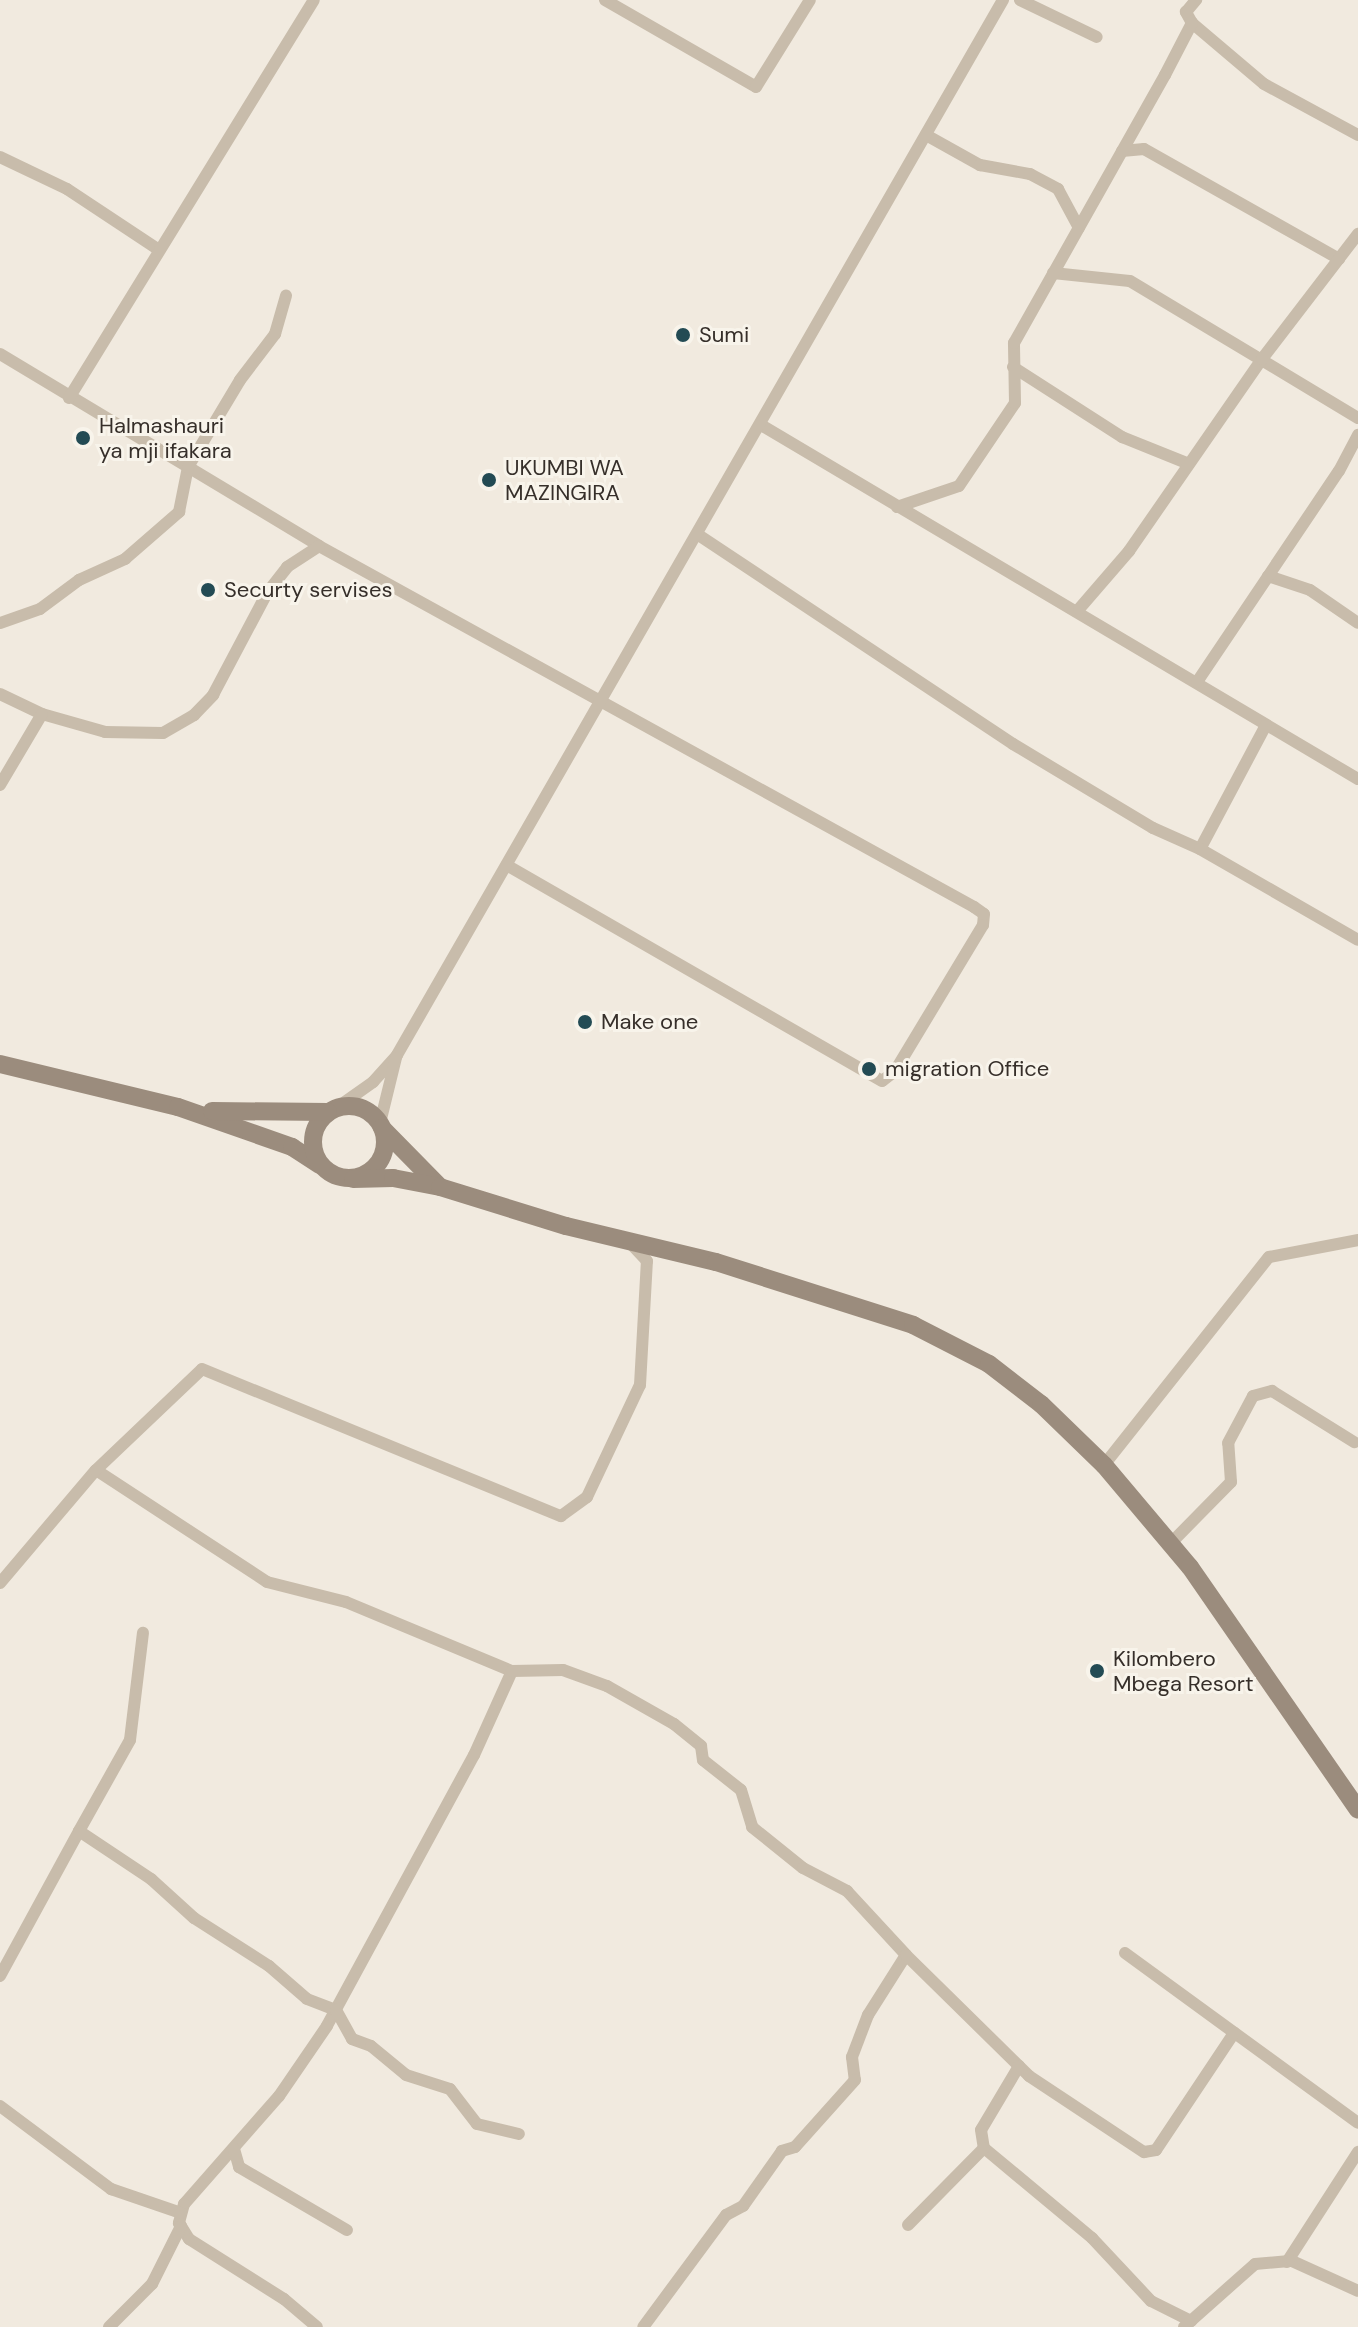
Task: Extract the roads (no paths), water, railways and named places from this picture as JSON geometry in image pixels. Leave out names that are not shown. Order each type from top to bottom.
[{"type":"main road","points":[[0,1064],[178,1107],[292,1147],[332,1174],[353,1179],[393,1178],[440,1187],[627,1239],[913,1325],[989,1364],[1041,1404],[1104,1465],[1170,1544],[1358,1810]]},
{"type":"main road","points":[[178,1107],[256,1115],[365,1110],[440,1187]]},
{"type":"main road","points":[[320,1165],[312,1141],[332,1110]]},
{"type":"main road","points":[[353,1179],[373,1170],[382,1158],[381,1126]]},
{"type":"street","points":[[69,398],[314,0]]},
{"type":"street","points":[[605,0],[756,87],[810,0]]},
{"type":"street","points":[[332,1110],[373,1082],[397,1055],[1003,0]]},
{"type":"street","points":[[1020,0],[1097,37]]},
{"type":"street","points":[[1196,0],[1186,12],[1192,23],[1264,84],[1358,135]]},
{"type":"street","points":[[897,507],[959,486],[987,449],[1014,396],[1014,343],[1192,23]]},
{"type":"street","points":[[926,135],[980,165],[1030,174],[1058,189],[1079,228]]},
{"type":"street","points":[[1122,151],[1144,149],[1339,259]]},
{"type":"street","points":[[0,157],[67,189],[159,250]]},
{"type":"street","points":[[1079,609],[1129,551],[1262,359],[1358,234]]},
{"type":"street","points":[[1053,273],[1130,281],[1358,418]]},
{"type":"street","points":[[0,623],[40,609],[158,535],[179,512],[188,467],[240,380],[275,334],[286,296]]},
{"type":"street","points":[[0,354],[319,546],[974,907],[984,914],[983,925],[895,1071],[882,1081],[507,865]]},
{"type":"street","points":[[1013,367],[1035,385],[1122,437],[1189,464]]},
{"type":"street","points":[[1014,396],[1035,385]]},
{"type":"street","points":[[761,425],[897,507],[1079,609],[1358,779]]},
{"type":"street","points":[[1197,682],[1358,435]]},
{"type":"street","points":[[697,534],[1013,744],[1153,828],[1200,849],[1358,940]]},
{"type":"street","points":[[0,694],[42,714],[105,732],[138,735],[163,733],[194,715],[213,695],[267,593],[287,567],[319,546]]},
{"type":"street","points":[[1268,576],[1310,590],[1358,623]]},
{"type":"street","points":[[0,785],[42,714]]},
{"type":"street","points":[[1200,849],[1266,725]]},
{"type":"street","points":[[381,1126],[397,1055]]},
{"type":"street","points":[[0,1583],[96,1470],[202,1369],[561,1516],[587,1497],[640,1385],[647,1261],[627,1239]]},
{"type":"street","points":[[1104,1465],[1269,1257],[1358,1240]]},
{"type":"street","points":[[1170,1544],[1231,1482],[1228,1443],[1253,1396],[1272,1391],[1354,1442]]},
{"type":"street","points":[[96,1470],[267,1582],[346,1602],[512,1671],[563,1670],[607,1686],[674,1724],[701,1746],[703,1760],[741,1790],[752,1827],[803,1868],[847,1891],[906,1955],[1019,2066],[1144,2152],[1156,2150],[1234,2033]]},
{"type":"street","points":[[0,1976],[130,1740],[143,1633]]},
{"type":"street","points":[[109,2327],[152,2284],[181,2220],[184,2204],[279,2096],[336,2010],[474,1755],[512,1671]]},
{"type":"street","points":[[79,1831],[151,1879],[194,1918],[269,1966],[307,1999],[336,2010],[352,2039],[371,2046],[406,2075],[450,2089],[477,2124],[519,2134]]},
{"type":"street","points":[[1125,1953],[1358,2123]]},
{"type":"street","points":[[643,2327],[726,2215],[743,2206],[782,2151],[795,2147],[855,2080],[852,2057],[868,2015],[906,1955]]},
{"type":"street","points":[[1019,2066],[981,2130],[984,2148],[1092,2238],[1151,2301],[1188,2324],[1255,2264],[1287,2262],[1358,2291]]},
{"type":"street","points":[[0,2106],[111,2189],[181,2220],[189,2239],[284,2299],[317,2327]]},
{"type":"street","points":[[908,2225],[984,2148]]},
{"type":"street","points":[[234,2149],[239,2167],[347,2230]]},
{"type":"street","points":[[1287,2262],[1358,2152]]},
{"type":"place","name":"Sumi","points":[[683,335]]},
{"type":"place","name":"Halmashauri ya mji ifakara","points":[[83,438]]},
{"type":"place","name":"UKUMBI WA MAZINGIRA","points":[[489,480]]},
{"type":"place","name":"Securty servises","points":[[208,590]]},
{"type":"place","name":"Make one","points":[[585,1022]]},
{"type":"place","name":"migration Office","points":[[869,1069]]},
{"type":"place","name":"Kilombero Mbega Resort","points":[[1097,1671]]}]
